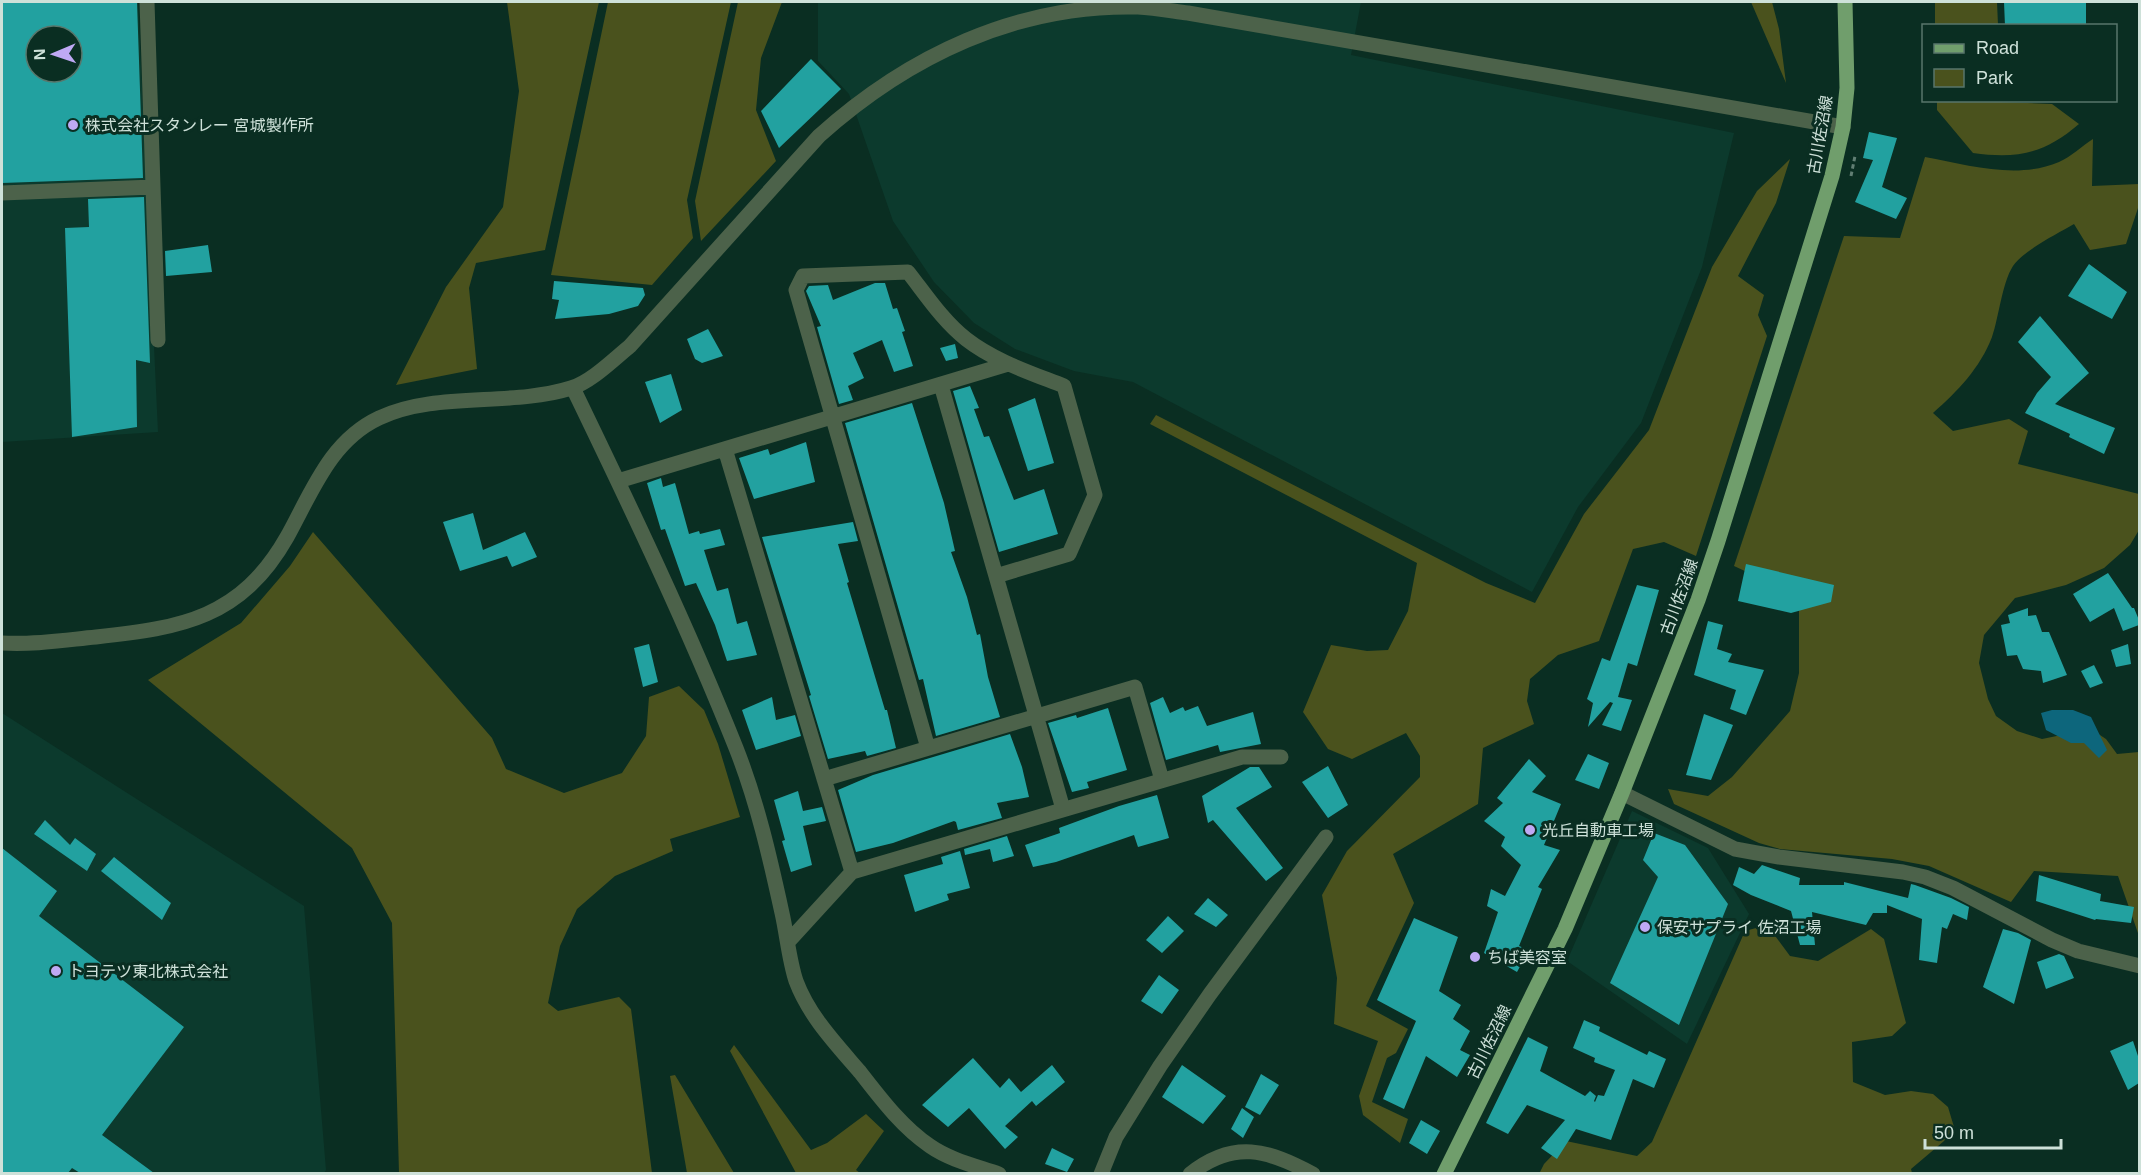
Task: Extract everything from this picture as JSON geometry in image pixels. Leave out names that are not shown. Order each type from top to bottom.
[{"type":"main road","name":"古川佐沼線","points":[[1444,1173],[1565,929],[1622,793],[1698,600],[1832,176],[1843,127],[1847,88],[1845,2]]},
{"type":"street","points":[[147,2],[158,340]]},
{"type":"street","points":[[2,644],[25,644],[136,633],[178,624],[218,610],[256,580],[270,563],[286,539],[324,468],[338,448],[358,429],[401,409],[429,404],[536,395],[573,387],[602,370],[630,346],[819,135],[843,115],[881,86],[942,51],[1026,18],[1061,12],[1128,8],[1188,13],[1843,127]]},
{"type":"street","points":[[2,193],[153,187]]},
{"type":"street","points":[[928,748],[796,290],[803,276],[908,272],[945,318],[967,340],[1008,363],[1064,386],[1095,495],[1070,554],[996,576]]},
{"type":"street","points":[[618,481],[1008,363]]},
{"type":"street","points":[[941,385],[1063,809]]},
{"type":"street","points":[[573,387],[716,698],[737,751],[767,852],[795,980],[814,1016],[897,1118],[914,1134],[933,1148],[999,1173]]},
{"type":"street","points":[[725,449],[852,872]]},
{"type":"street","points":[[824,779],[1135,687],[1162,780]]},
{"type":"street","points":[[788,942],[852,872],[1242,757],[1281,757]]},
{"type":"street","points":[[1622,793],[1735,849],[1925,877],[1953,888],[2052,940],[2078,951],[2139,966]]},
{"type":"street","points":[[1101,1173],[1116,1137],[1160,1066],[1326,837]]},
{"type":"street","points":[[1190,1173],[1219,1156],[1243,1151],[1263,1152],[1282,1158],[1312,1173]]},
{"type":"shaded area","points":[[2,2],[138,2],[158,432],[2,442]]},
{"type":"shaded area","points":[[818,2],[1361,2],[1351,55],[1734,133],[1702,267],[1641,423],[1578,507],[1532,592],[1133,382],[1074,371],[1015,349],[974,323],[934,282],[893,221],[849,94],[818,61]]},
{"type":"shaded area","points":[[2,713],[304,906],[326,1170],[324,1173],[2,1173]]},
{"type":"shaded area","name":"保安サプライ 佐沼工場","points":[[1632,811],[1708,848],[1749,914],[1687,1044],[1567,961]]},
{"type":"green space","points":[[507,2],[599,2],[545,250],[476,263],[469,288],[477,369],[396,385],[446,287],[503,207],[519,91]]},
{"type":"green space","points":[[608,2],[731,2],[687,200],[693,238],[652,285],[551,275]]},
{"type":"green space","points":[[738,2],[782,2],[761,58],[756,110],[776,161],[701,241],[695,201]]},
{"type":"green space","points":[[1751,2],[1772,2],[1779,29],[1786,83]]},
{"type":"green space","points":[[1935,2],[1997,2],[1998,24],[1935,24]]},
{"type":"green space","points":[[1937,102],[2052,104],[2079,124],[2042,148],[2017,154],[1989,155],[1973,153],[1937,110]]},
{"type":"green space","points":[[2093,139],[2092,186],[2139,184],[2139,205],[2126,244],[2090,250],[2074,224],[2041,243],[2018,260],[2009,273],[1992,337],[1981,359],[1951,396],[1933,413],[1953,431],[2009,419],[2028,431],[2018,464],[2139,494],[2139,530],[2130,545],[2104,568],[2066,585],[2015,598],[1984,635],[1979,663],[1988,699],[1996,716],[2017,731],[2042,739],[2091,729],[2106,739],[2117,754],[2139,752],[2139,936],[2118,876],[2034,871],[2011,902],[1929,866],[1892,859],[1780,849],[1759,843],[1674,804],[1668,789],[1708,796],[1732,777],[1790,711],[1799,673],[1799,596],[1734,566],[1844,236],[1900,238],[1925,157],[1975,167],[2026,170],[2059,162]]},
{"type":"green space","points":[[1790,159],[1776,203],[1738,276],[1764,295],[1758,315],[1767,336],[1696,556],[1664,542],[1633,549],[1599,641],[1558,655],[1530,679],[1527,701],[1534,724],[1483,748],[1478,804],[1393,854],[1414,903],[1366,1006],[1408,1029],[1396,1053],[1387,1058],[1372,1102],[1408,1119],[1400,1143],[1363,1115],[1359,1096],[1378,1041],[1334,1024],[1337,978],[1322,895],[1347,851],[1420,777],[1420,756],[1406,733],[1352,759],[1328,749],[1303,712],[1331,645],[1367,651],[1388,650],[1408,611],[1417,563],[1150,424],[1156,415],[1486,583],[1535,603],[1584,514],[1649,430],[1712,267],[1757,191]]},
{"type":"green space","points":[[313,532],[492,738],[506,769],[564,793],[622,773],[646,736],[649,697],[679,686],[704,710],[718,744],[740,817],[670,839],[673,851],[615,876],[577,909],[560,946],[548,1003],[558,1011],[619,997],[631,1009],[652,1173],[399,1173],[392,923],[352,848],[148,680],[241,623],[290,566]]},
{"type":"green space","points":[[1767,925],[1790,956],[1818,961],[1871,929],[1884,939],[1906,1023],[1892,1036],[1852,1042],[1853,1082],[1885,1095],[1911,1091],[1933,1094],[1948,1107],[1954,1127],[1944,1141],[1911,1169],[1912,1173],[1539,1174],[1544,1164],[1566,1141],[1637,1156],[1652,1142],[1745,931]]},
{"type":"green space","points":[[734,1045],[811,1150],[827,1143],[866,1114],[884,1131],[856,1170],[860,1173],[796,1173],[730,1051]]},
{"type":"green space","points":[[675,1075],[734,1173],[687,1173],[670,1076]]},
{"type":"water","points":[[2052,710],[2073,710],[2091,717],[2107,750],[2099,758],[2084,743],[2071,743],[2046,730],[2041,713]]},
{"type":"building","name":"株式会社スタンレー 宮城製作所","points":[[2,2],[137,2],[143,178],[2,183]]},
{"type":"building","points":[[2004,2],[2086,2],[2086,24],[2005,24]]},
{"type":"building","points":[[811,59],[841,89],[779,148],[761,111]]},
{"type":"building","points":[[1869,132],[1897,138],[1882,187],[1907,198],[1896,219],[1855,202],[1873,160],[1863,158]]},
{"type":"building","points":[[144,197],[150,363],[136,360],[137,427],[72,437],[65,228],[89,227],[88,199]]},
{"type":"building","points":[[208,245],[212,272],[166,276],[165,251]]},
{"type":"building","points":[[2089,264],[2127,292],[2112,319],[2068,296]]},
{"type":"building","points":[[554,281],[643,288],[645,295],[638,306],[609,314],[555,319],[559,300],[552,299]]},
{"type":"building","points":[[875,283],[885,283],[893,309],[897,308],[913,366],[894,372],[882,340],[853,353],[864,378],[848,386],[853,400],[839,404],[817,327],[821,326],[806,291],[809,286],[828,285],[833,300]]},
{"type":"building","points":[[2040,316],[2089,373],[2055,404],[2115,428],[2104,454],[2069,437],[2070,434],[2025,413],[2037,393],[2051,377],[2018,342]]},
{"type":"building","points":[[708,329],[723,356],[702,363],[695,359],[687,339]]},
{"type":"building","points":[[955,344],[958,358],[946,361],[940,348]]},
{"type":"building","points":[[671,374],[682,410],[660,423],[645,382]]},
{"type":"building","points":[[970,386],[979,408],[974,409],[984,437],[989,436],[1014,500],[1044,489],[1058,534],[999,552],[953,391]]},
{"type":"building","points":[[1035,398],[1054,463],[1028,471],[1008,409]]},
{"type":"building","points":[[912,403],[944,503],[955,551],[951,552],[967,597],[977,635],[980,634],[988,677],[1000,717],[936,736],[923,679],[919,680],[845,423]]},
{"type":"building","points":[[806,442],[815,482],[754,499],[739,458],[768,449],[770,455]]},
{"type":"building","points":[[661,478],[663,487],[675,483],[689,534],[720,529],[725,545],[704,550],[717,591],[728,588],[737,624],[747,621],[757,655],[727,661],[715,625],[696,583],[685,586],[665,529],[661,530],[647,483]]},
{"type":"building","points":[[473,513],[483,550],[525,532],[537,557],[512,567],[507,556],[460,571],[443,522]]},
{"type":"building","points":[[853,522],[858,541],[838,544],[849,582],[847,583],[885,710],[887,710],[896,748],[867,756],[865,751],[828,759],[809,696],[811,695],[762,537]]},
{"type":"building","points":[[1746,564],[1834,585],[1831,602],[1791,613],[1738,601]]},
{"type":"building","points":[[2108,573],[2134,608],[2139,625],[2123,631],[2114,608],[2090,622],[2073,594]]},
{"type":"building","points":[[1637,585],[1659,590],[1637,666],[1628,663],[1618,697],[1632,700],[1621,731],[1602,725],[1613,703],[1610,702],[1588,727],[1593,703],[1587,699],[1602,658],[1610,661]]},
{"type":"building","points":[[2028,608],[2028,616],[2036,615],[2042,632],[2049,632],[2067,675],[2043,683],[2041,671],[2023,669],[2017,655],[2007,656],[2001,625],[2010,623],[2008,615]]},
{"type":"building","points":[[1708,621],[1723,625],[1717,649],[1732,654],[1728,662],[1764,670],[1746,715],[1730,709],[1736,690],[1694,675]]},
{"type":"building","points":[[649,644],[658,682],[643,687],[634,648]]},
{"type":"building","points":[[2128,644],[2131,664],[2116,667],[2111,650]]},
{"type":"building","points":[[2094,665],[2103,683],[2090,688],[2081,671]]},
{"type":"building","points":[[772,697],[776,720],[795,715],[801,736],[756,750],[742,710]]},
{"type":"building","points":[[1163,697],[1170,713],[1183,707],[1185,711],[1198,706],[1207,726],[1253,712],[1261,744],[1220,752],[1218,745],[1166,760],[1150,703]]},
{"type":"building","points":[[1108,708],[1127,770],[1087,782],[1089,788],[1072,792],[1048,723],[1076,715],[1077,718]]},
{"type":"building","points":[[1704,714],[1733,725],[1711,780],[1686,775]]},
{"type":"building","points":[[1010,734],[1022,767],[1029,797],[997,803],[1002,818],[958,830],[954,821],[893,843],[856,852],[838,790],[873,775]]},
{"type":"building","points":[[1588,754],[1609,763],[1599,789],[1575,780]]},
{"type":"building","points":[[1529,759],[1546,776],[1532,792],[1561,804],[1544,845],[1560,850],[1538,887],[1542,889],[1519,946],[1529,950],[1517,972],[1484,953],[1498,912],[1487,906],[1491,889],[1505,896],[1521,865],[1501,846],[1505,837],[1484,821],[1503,803],[1497,798]]},
{"type":"building","points":[[1328,766],[1348,805],[1328,818],[1302,782]]},
{"type":"building","points":[[1250,767],[1259,767],[1272,787],[1236,808],[1283,868],[1266,881],[1213,820],[1208,823],[1202,796]]},
{"type":"building","points":[[798,791],[803,811],[822,807],[826,821],[803,826],[812,865],[791,872],[774,800]]},
{"type":"building","points":[[1157,795],[1169,838],[1138,847],[1134,835],[1056,862],[1033,867],[1025,845],[1060,833],[1059,828]]},
{"type":"building","points":[[45,820],[70,845],[75,838],[96,854],[87,871],[34,834]]},
{"type":"building","points":[[1654,833],[1685,845],[1728,904],[1679,1025],[1610,983],[1658,877],[1643,860]]},
{"type":"building","points":[[1007,836],[1014,856],[993,862],[990,849],[965,855],[964,849]]},
{"type":"building","name":"トヨテツ東北株式会社","points":[[2,848],[57,891],[39,916],[184,1027],[102,1135],[154,1173],[80,1173],[72,1168],[68,1173],[2,1173]]},
{"type":"building","points":[[960,851],[970,888],[947,894],[949,900],[915,912],[904,875],[943,864],[941,857]]},
{"type":"building","points":[[114,857],[171,903],[162,920],[101,871]]},
{"type":"building","points":[[1762,865],[1800,878],[1799,885],[1844,885],[1844,882],[1908,898],[1911,884],[1915,885],[1969,907],[1967,920],[1953,914],[1947,929],[1942,927],[1937,963],[1919,960],[1922,919],[1887,905],[1887,913],[1873,913],[1866,925],[1812,912],[1815,945],[1800,945],[1791,911],[1733,885],[1739,867],[1754,874]]},
{"type":"building","points":[[2039,875],[2101,894],[2100,901],[2134,907],[2131,923],[2095,920],[2036,901]]},
{"type":"building","points":[[1208,898],[1228,915],[1216,927],[1194,914]]},
{"type":"building","points":[[1168,916],[1184,931],[1162,953],[1146,940]]},
{"type":"building","points":[[1414,918],[1458,937],[1439,991],[1461,1005],[1453,1019],[1470,1031],[1460,1050],[1470,1055],[1457,1077],[1426,1056],[1404,1109],[1383,1099],[1416,1021],[1377,1000]]},
{"type":"building","points":[[2003,929],[2031,940],[2014,1004],[1983,987]]},
{"type":"building","points":[[2059,954],[2064,956],[2074,978],[2046,989],[2037,962]]},
{"type":"building","points":[[1159,975],[1179,990],[1162,1014],[1141,1001]]},
{"type":"building","points":[[1584,1020],[1600,1027],[1599,1031],[1647,1055],[1649,1051],[1666,1059],[1654,1088],[1633,1079],[1611,1140],[1576,1129],[1557,1159],[1541,1148],[1565,1120],[1527,1105],[1508,1134],[1486,1123],[1528,1037],[1548,1047],[1540,1071],[1585,1096],[1590,1091],[1596,1096],[1595,1102],[1598,1095],[1604,1096],[1615,1070],[1594,1062],[1595,1058],[1573,1048]]},
{"type":"building","points":[[2133,1041],[2139,1059],[2139,1083],[2128,1090],[2110,1051]]},
{"type":"building","points":[[973,1058],[1000,1088],[1009,1078],[1021,1092],[1052,1065],[1065,1082],[1036,1106],[1032,1101],[1005,1126],[1018,1137],[1005,1149],[969,1108],[948,1127],[922,1105]]},
{"type":"building","points":[[1182,1065],[1226,1096],[1203,1124],[1162,1097]]},
{"type":"building","points":[[1261,1074],[1279,1085],[1260,1115],[1245,1107]]},
{"type":"building","points":[[1242,1108],[1254,1117],[1243,1138],[1231,1129]]},
{"type":"building","points":[[1421,1120],[1440,1131],[1427,1154],[1409,1143]]},
{"type":"building","points":[[1052,1148],[1074,1159],[1067,1172],[1045,1164]]},
{"type":"place","name":"株式会社スタンレー 宮城製作所","points":[[73,125]]},
{"type":"place","name":"光丘自動車工場","points":[[1530,830]]},
{"type":"place","name":"保安サプライ 佐沼工場","points":[[1645,927]]},
{"type":"place","name":"ちば美容室","points":[[1475,957]]},
{"type":"place","name":"トヨテツ東北株式会社","points":[[56,971]]}]
